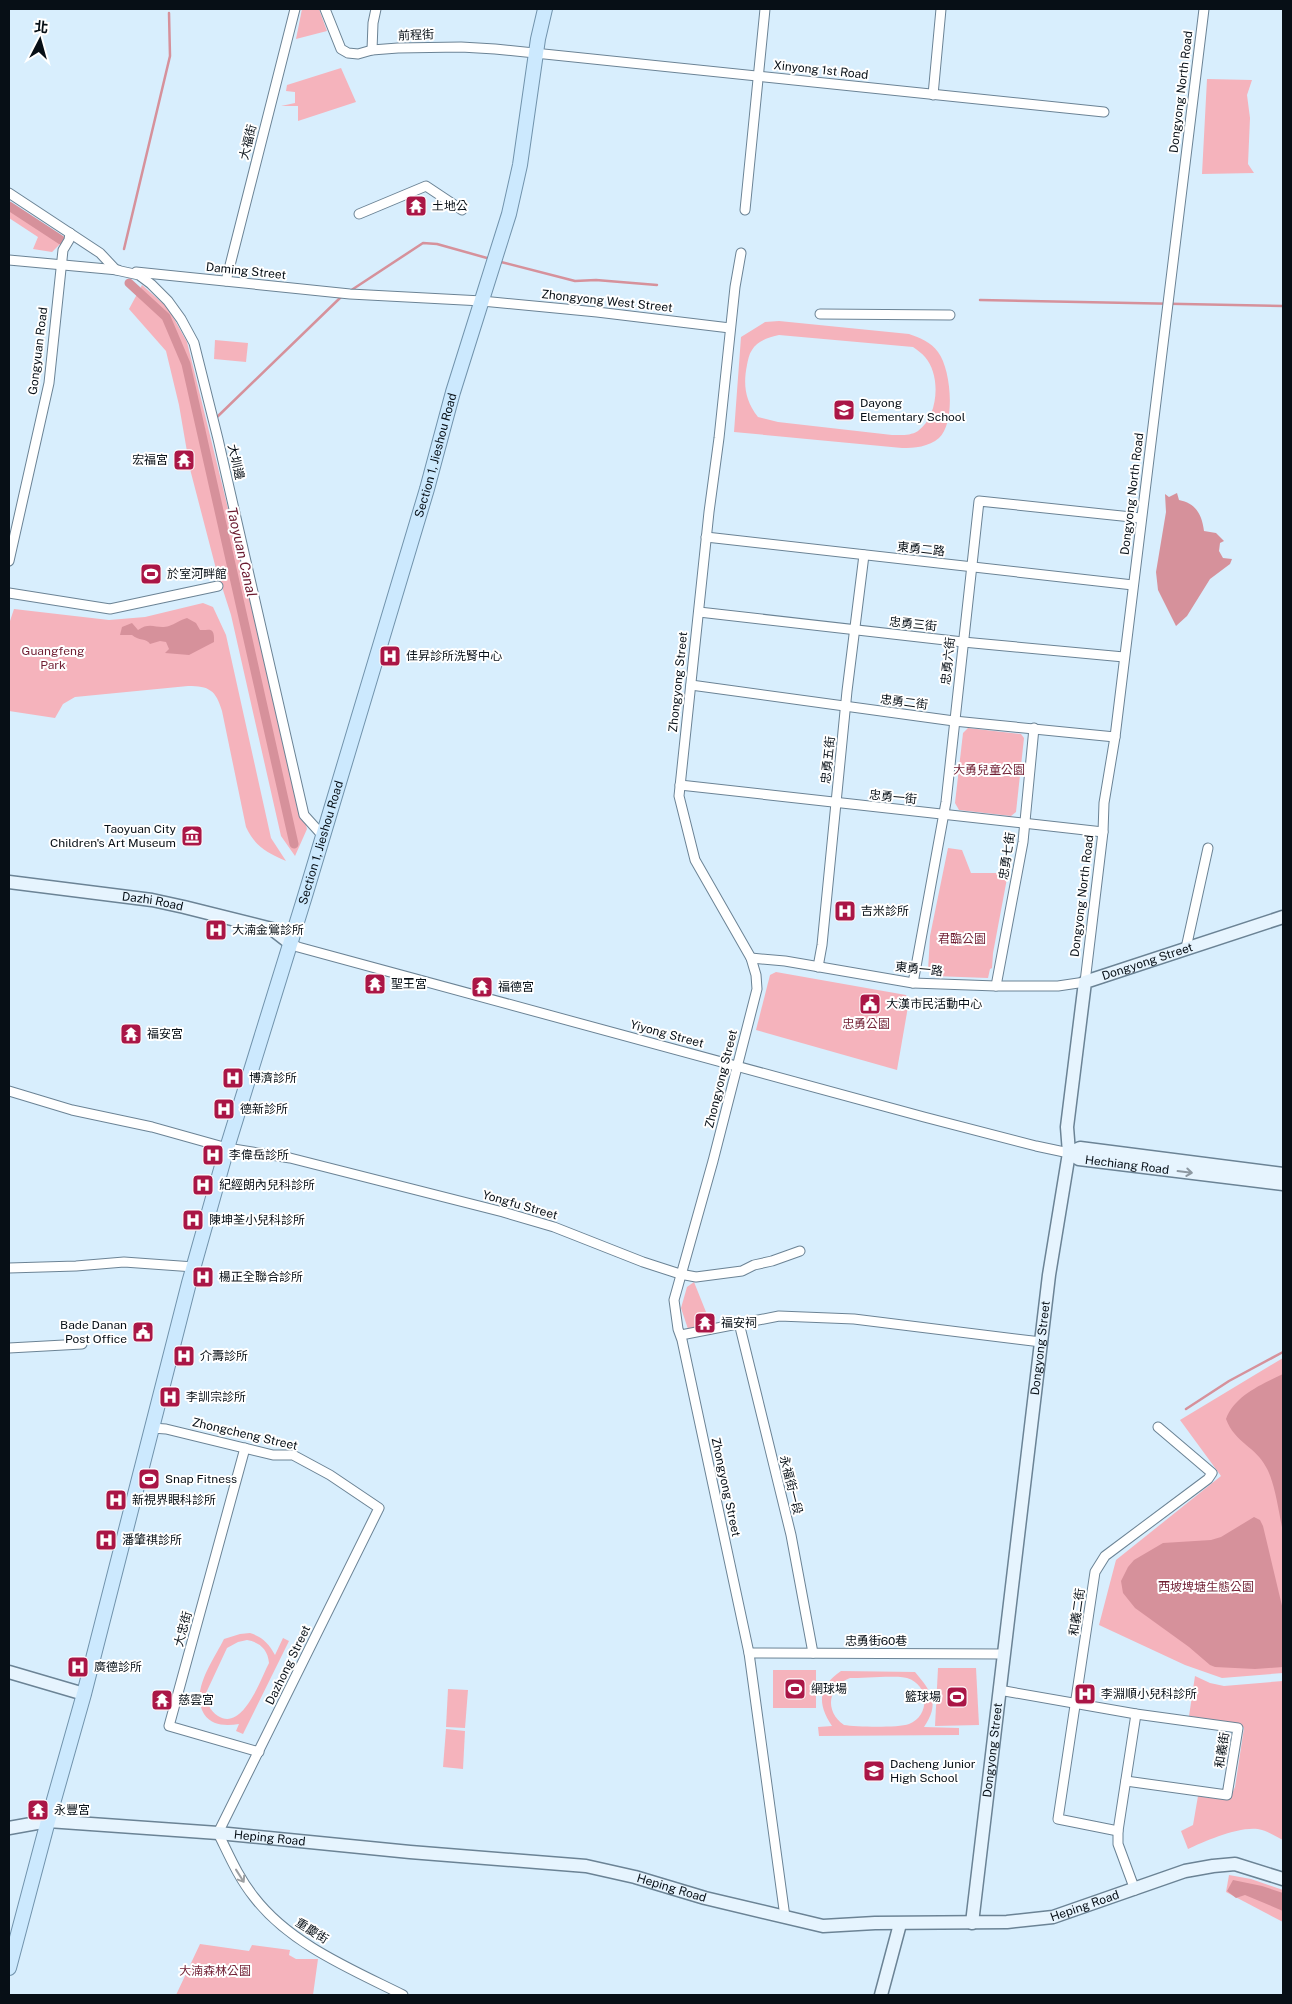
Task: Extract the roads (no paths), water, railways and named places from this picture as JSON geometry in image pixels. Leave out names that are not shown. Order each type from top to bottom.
[{"type":"main road","name":"Section 1, Jieshou Road","points":[[9,1968],[84,1694],[194,1267],[228,1148],[427,489],[453,392],[516,183],[536,53],[545,9]]},
{"type":"street","name":"大福街","points":[[226,281],[294,9]]},
{"type":"street","name":"前程街","points":[[325,9],[341,49],[348,53],[358,54],[372,50],[461,47],[536,53]]},
{"type":"street","points":[[372,50],[376,9]]},
{"type":"street","points":[[745,210],[765,9]]},
{"type":"street","points":[[934,95],[941,9]]},
{"type":"street","name":"Dongyong North Road","points":[[1085,982],[1103,832],[1104,803],[1115,736],[1204,9]]},
{"type":"street","name":"Xinyong 1st Road","points":[[536,53],[1104,112]]},
{"type":"street","points":[[359,214],[426,186],[462,210]]},
{"type":"street","points":[[9,193],[100,253],[116,270]]},
{"type":"street","name":"Gongyuan Road","points":[[9,561],[49,383],[63,250],[69,240],[70,233]]},
{"type":"street","name":"Zhongyong Street","points":[[741,253],[730,328],[706,537],[680,796],[695,860],[751,958],[756,975],[757,989],[713,1161],[674,1300],[749,1653],[785,1917]]},
{"type":"street","name":"Daming Street","points":[[9,260],[346,293],[482,300]]},
{"type":"street","name":"大圳邊","points":[[116,270],[140,275],[151,284],[168,301],[181,319],[194,343],[220,444],[304,815],[322,836]]},
{"type":"street","name":"Zhongyong West Street","points":[[482,300],[730,328]]},
{"type":"street","points":[[820,314],[950,315]]},
{"type":"street","name":"忠勇六街","points":[[914,983],[944,816],[979,502],[1141,518]]},
{"type":"street","name":"東勇二路","points":[[706,537],[1133,585]]},
{"type":"street","name":"忠勇五街","points":[[818,967],[822,945],[854,630],[864,555]]},
{"type":"street","points":[[9,593],[110,609],[218,586]]},
{"type":"street","name":"忠勇三街","points":[[698,612],[963,642],[1124,657]]},
{"type":"street","name":"忠勇二街","points":[[691,685],[954,720],[1115,736]]},
{"type":"street","name":"忠勇七街","points":[[996,986],[1025,824],[1034,728]]},
{"type":"street","name":"忠勇一街","points":[[680,785],[944,816],[1103,832]]},
{"type":"street","points":[[1186,948],[1208,848]]},
{"type":"street","name":"Dazhi Road","points":[[9,882],[152,900],[272,929],[290,943]]},
{"type":"street","name":"Dongyong Street","points":[[972,1923],[1040,1342],[1069,1152],[1067,1127],[1085,982],[1283,917]]},
{"type":"street","name":"Yiyong Street","points":[[290,943],[322,954],[737,1066],[1036,1146],[1069,1152]]},
{"type":"street","name":"東勇一路","points":[[751,958],[914,983],[1058,986],[1085,982]]},
{"type":"street","name":"Yongfu Street","points":[[9,1091],[72,1110],[152,1127],[228,1148],[290,1158],[503,1212],[554,1227],[643,1262],[680,1274],[696,1277],[742,1271],[754,1265],[800,1251]]},
{"type":"street","name":"Hechiang Road","points":[[1069,1152],[1080,1148],[1283,1174]]},
{"type":"street","name":"Hechiang Road","points":[[1069,1152],[1079,1159],[1283,1184]]},
{"type":"street","points":[[9,1268],[124,1262],[194,1267]]},
{"type":"street","points":[[681,1335],[779,1316],[854,1319],[1040,1342]]},
{"type":"street","name":"永福街一段","points":[[739,1323],[790,1535],[813,1653]]},
{"type":"street","points":[[9,1348],[82,1344]]},
{"type":"street","name":"和義二街","points":[[1118,1831],[1058,1819],[1095,1572],[1105,1556],[1208,1479],[1212,1473],[1158,1427]]},
{"type":"street","name":"Zhongcheng Street","points":[[152,1428],[166,1429],[273,1455],[293,1456],[330,1475],[379,1508]]},
{"type":"street","name":"大忠街","points":[[245,1448],[169,1726],[259,1752]]},
{"type":"street","name":"Dazhong Street","points":[[218,1833],[379,1508]]},
{"type":"street","name":"忠勇街60巷","points":[[749,1653],[1004,1654]]},
{"type":"street","points":[[9,1672],[84,1694]]},
{"type":"street","name":"和義街","points":[[999,1690],[1136,1714],[1238,1728],[1227,1795],[1126,1781]]},
{"type":"street","points":[[1135,1890],[1118,1844],[1118,1831],[1136,1714]]},
{"type":"street","name":"Heping Road","points":[[9,1828],[48,1820],[218,1833],[401,1851],[586,1866],[634,1877],[704,1898],[823,1926],[875,1923],[1007,1922],[1053,1917],[1185,1871],[1213,1866],[1235,1864],[1283,1879]]},
{"type":"street","name":"重慶街","points":[[218,1833],[237,1873],[254,1898],[290,1934],[403,1995]]},
{"type":"street","points":[[880,1995],[900,1924]]},
{"type":"waterway","points":[[124,249],[170,56],[169,13]]},
{"type":"waterway","name":"Taoyuan Canal","points":[[9,206],[61,240]]},
{"type":"waterway","points":[[350,291],[423,243],[437,244],[487,258]]},
{"type":"waterway","points":[[501,262],[575,281],[596,280],[657,285]]},
{"type":"waterway","name":"Taoyuan Canal","points":[[129,283],[166,317],[186,364],[294,844]]},
{"type":"waterway","points":[[216,418],[341,297]]},
{"type":"waterway","points":[[980,300],[1283,306]]},
{"type":"waterway","name":"Taoyuan Canal","points":[[201,432],[204,429]]},
{"type":"waterway","points":[[1186,1409],[1229,1381],[1283,1352]]},
{"type":"place","name":"土地公","points":[[416,206]]},
{"type":"place","name":"Dayong Elementary School","points":[[844,410]]},
{"type":"place","name":"宏福宮","points":[[184,460]]},
{"type":"place","name":"於室河畔館","points":[[151,574]]},
{"type":"place","name":"佳昇診所洗腎中心","points":[[390,656]]},
{"type":"place","name":"Taoyuan City Children's Art Museum","points":[[192,836]]},
{"type":"place","name":"吉米診所","points":[[845,911]]},
{"type":"place","name":"大湳金鶯診所","points":[[216,930]]},
{"type":"place","name":"聖王宮","points":[[375,984]]},
{"type":"place","name":"福德宮","points":[[482,987]]},
{"type":"place","name":"大漢市民活動中心","points":[[870,1004]]},
{"type":"place","name":"福安宮","points":[[131,1034]]},
{"type":"place","name":"博濟診所","points":[[233,1078]]},
{"type":"place","name":"德新診所","points":[[224,1109]]},
{"type":"place","name":"李偉岳診所","points":[[213,1155]]},
{"type":"place","name":"紀經朗內兒科診所","points":[[203,1185]]},
{"type":"place","name":"陳坤荃小兒科診所","points":[[193,1220]]},
{"type":"place","name":"楊正全聯合診所","points":[[203,1277]]},
{"type":"place","name":"福安祠","points":[[705,1323]]},
{"type":"place","name":"Bade Danan Post Office","points":[[143,1332]]},
{"type":"place","name":"介壽診所","points":[[184,1356]]},
{"type":"place","name":"李訓宗診所","points":[[170,1397]]},
{"type":"place","name":"Snap Fitness","points":[[149,1479]]},
{"type":"place","name":"新視界眼科診所","points":[[116,1500]]},
{"type":"place","name":"潘肇祺診所","points":[[106,1540]]},
{"type":"place","name":"廣德診所","points":[[78,1667]]},
{"type":"place","name":"網球場","points":[[795,1689]]},
{"type":"place","name":"李淵順小兒科診所","points":[[1085,1694]]},
{"type":"place","name":"籃球場","points":[[957,1697]]},
{"type":"place","name":"慈雲宮","points":[[162,1700]]},
{"type":"place","name":"Dacheng Junior High School","points":[[874,1771]]},
{"type":"place","name":"永豐宮","points":[[38,1810]]},
{"type":"park label","name":"Guangfeng Park","points":[[53,658]]},
{"type":"park label","name":"大勇兒童公園","points":[[989,770]]},
{"type":"park label","name":"君臨公園","points":[[962,939]]},
{"type":"park label","name":"忠勇公園","points":[[866,1024]]},
{"type":"park label","name":"西坡埤塘生態公園","points":[[1206,1587]]},
{"type":"park label","name":"大湳森林公園","points":[[215,1971]]}]
